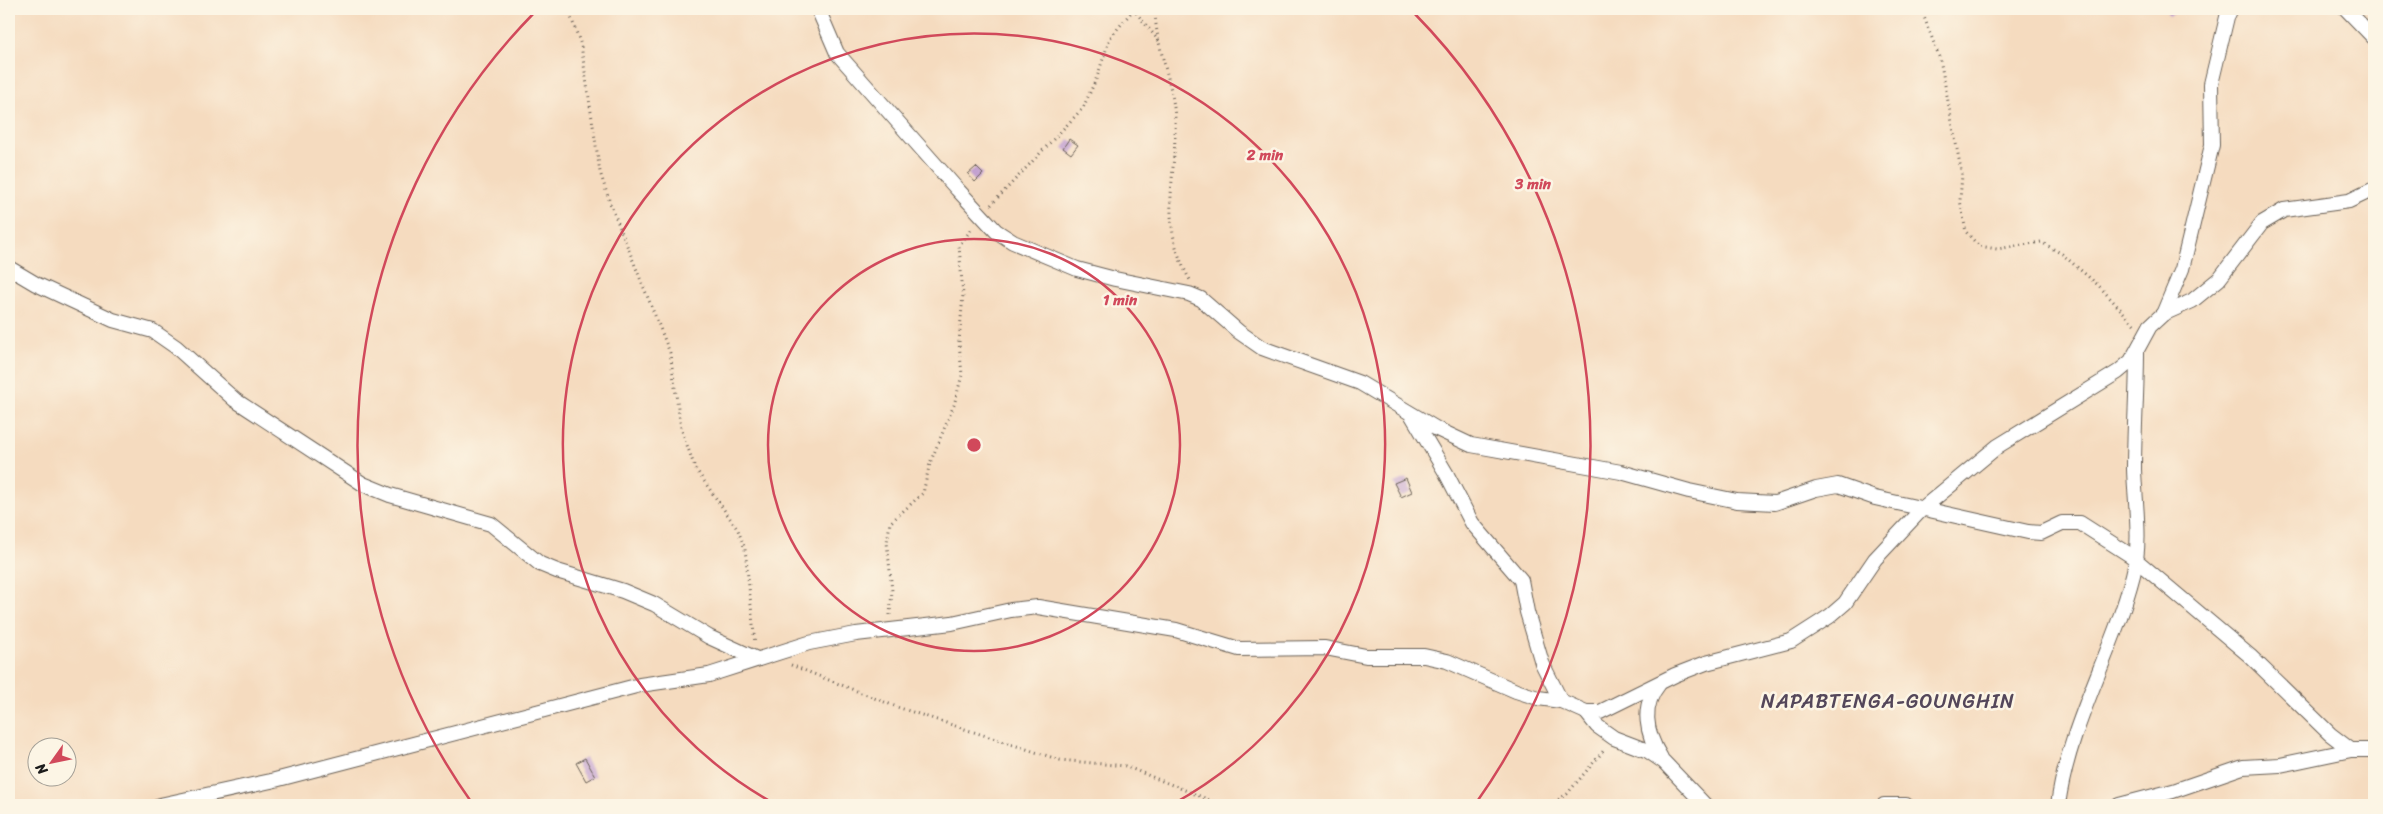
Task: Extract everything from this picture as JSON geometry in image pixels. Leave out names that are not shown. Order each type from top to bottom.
[{"type":"street","points":[[818,9],[837,53],[906,134],[996,231],[1013,242],[1077,269],[1189,294],[1201,299],[1239,332],[1262,348],[1360,383],[1471,445],[1621,472],[1688,491],[1737,501],[1775,503],[1816,489],[1838,485],[1875,498],[2028,532],[2041,533],[2062,524],[2080,523],[2137,560],[2250,656],[2330,734],[2351,750]]},
{"type":"street","points":[[2163,314],[2182,269],[2212,145],[2212,84],[2226,17],[2230,9]]},
{"type":"street","points":[[2346,9],[2374,38]]},
{"type":"street","points":[[160,805],[271,781],[640,685],[709,675],[809,643],[889,630],[952,623],[1012,610],[1038,608],[1176,630],[1239,649],[1325,648],[1366,656],[1424,656],[1447,661],[1516,691],[1538,698],[1561,701],[1586,712],[1600,712],[1659,683],[1706,663],[1791,641],[1830,616],[1845,603],[1875,559],[1923,508],[1998,446],[2118,372],[2131,361],[2150,326],[2163,314],[2192,301],[2219,279],[2262,223],[2284,210],[2349,200],[2374,189]]},
{"type":"street","points":[[9,268],[36,284],[113,320],[153,330],[176,347],[235,400],[363,484],[390,495],[490,524],[540,564],[623,591],[654,604],[709,637],[757,659]]},
{"type":"street","points":[[2058,805],[2062,775],[2085,706],[2120,619],[2137,560],[2134,468],[2137,352]]},
{"type":"street","points":[[1409,412],[1446,473],[1472,523],[1521,580],[1527,612],[1542,663],[1561,701]]},
{"type":"street","points":[[1659,683],[1652,692],[1648,706],[1647,726],[1652,743],[1664,762],[1705,805]]},
{"type":"street","points":[[1586,712],[1597,726],[1614,738],[1648,752],[1664,762]]},
{"type":"street","points":[[2119,805],[2173,791],[2243,767],[2280,765],[2351,750],[2374,750]]},
{"type":"street","points":[[1884,805],[1906,805]]},
{"type":"path","points":[[568,9],[581,44],[600,172],[610,203],[670,353],[681,428],[695,468],[738,530],[744,549],[757,659]]},
{"type":"path","points":[[1128,9],[1138,9]]},
{"type":"path","points":[[1155,9],[1155,24],[1175,118],[1170,220],[1181,264],[1201,299]]},
{"type":"path","points":[[1921,9],[1940,59],[1962,175],[1960,200],[1966,232],[1979,246],[1997,249],[2041,242],[2062,254],[2098,285],[2146,335]]},
{"type":"path","points":[[889,630],[892,592],[887,542],[890,523],[923,493],[930,463],[954,405],[962,375],[959,342],[963,295],[959,246],[982,215],[1083,108],[1097,77],[1110,38],[1133,10]]},
{"type":"path","points":[[1133,10],[1160,42]]},
{"type":"path","points":[[790,665],[897,707],[1060,760],[1125,766],[1222,805]]},
{"type":"path","points":[[1550,805],[1567,794],[1614,738]]},
{"type":"building","points":[[2165,9],[2184,9],[2169,16]]},
{"type":"building","points":[[1069,139],[1078,145],[1071,154],[1063,148]]},
{"type":"building","points":[[976,167],[983,174],[975,182],[968,174]]},
{"type":"building","points":[[1406,478],[1412,492],[1401,497],[1394,483]]},
{"type":"building","points":[[585,758],[595,776],[586,781],[576,763]]},
{"type":"district","name":"NAPABTENGA-GOUNGHIN","points":[[1888,701]]}]
